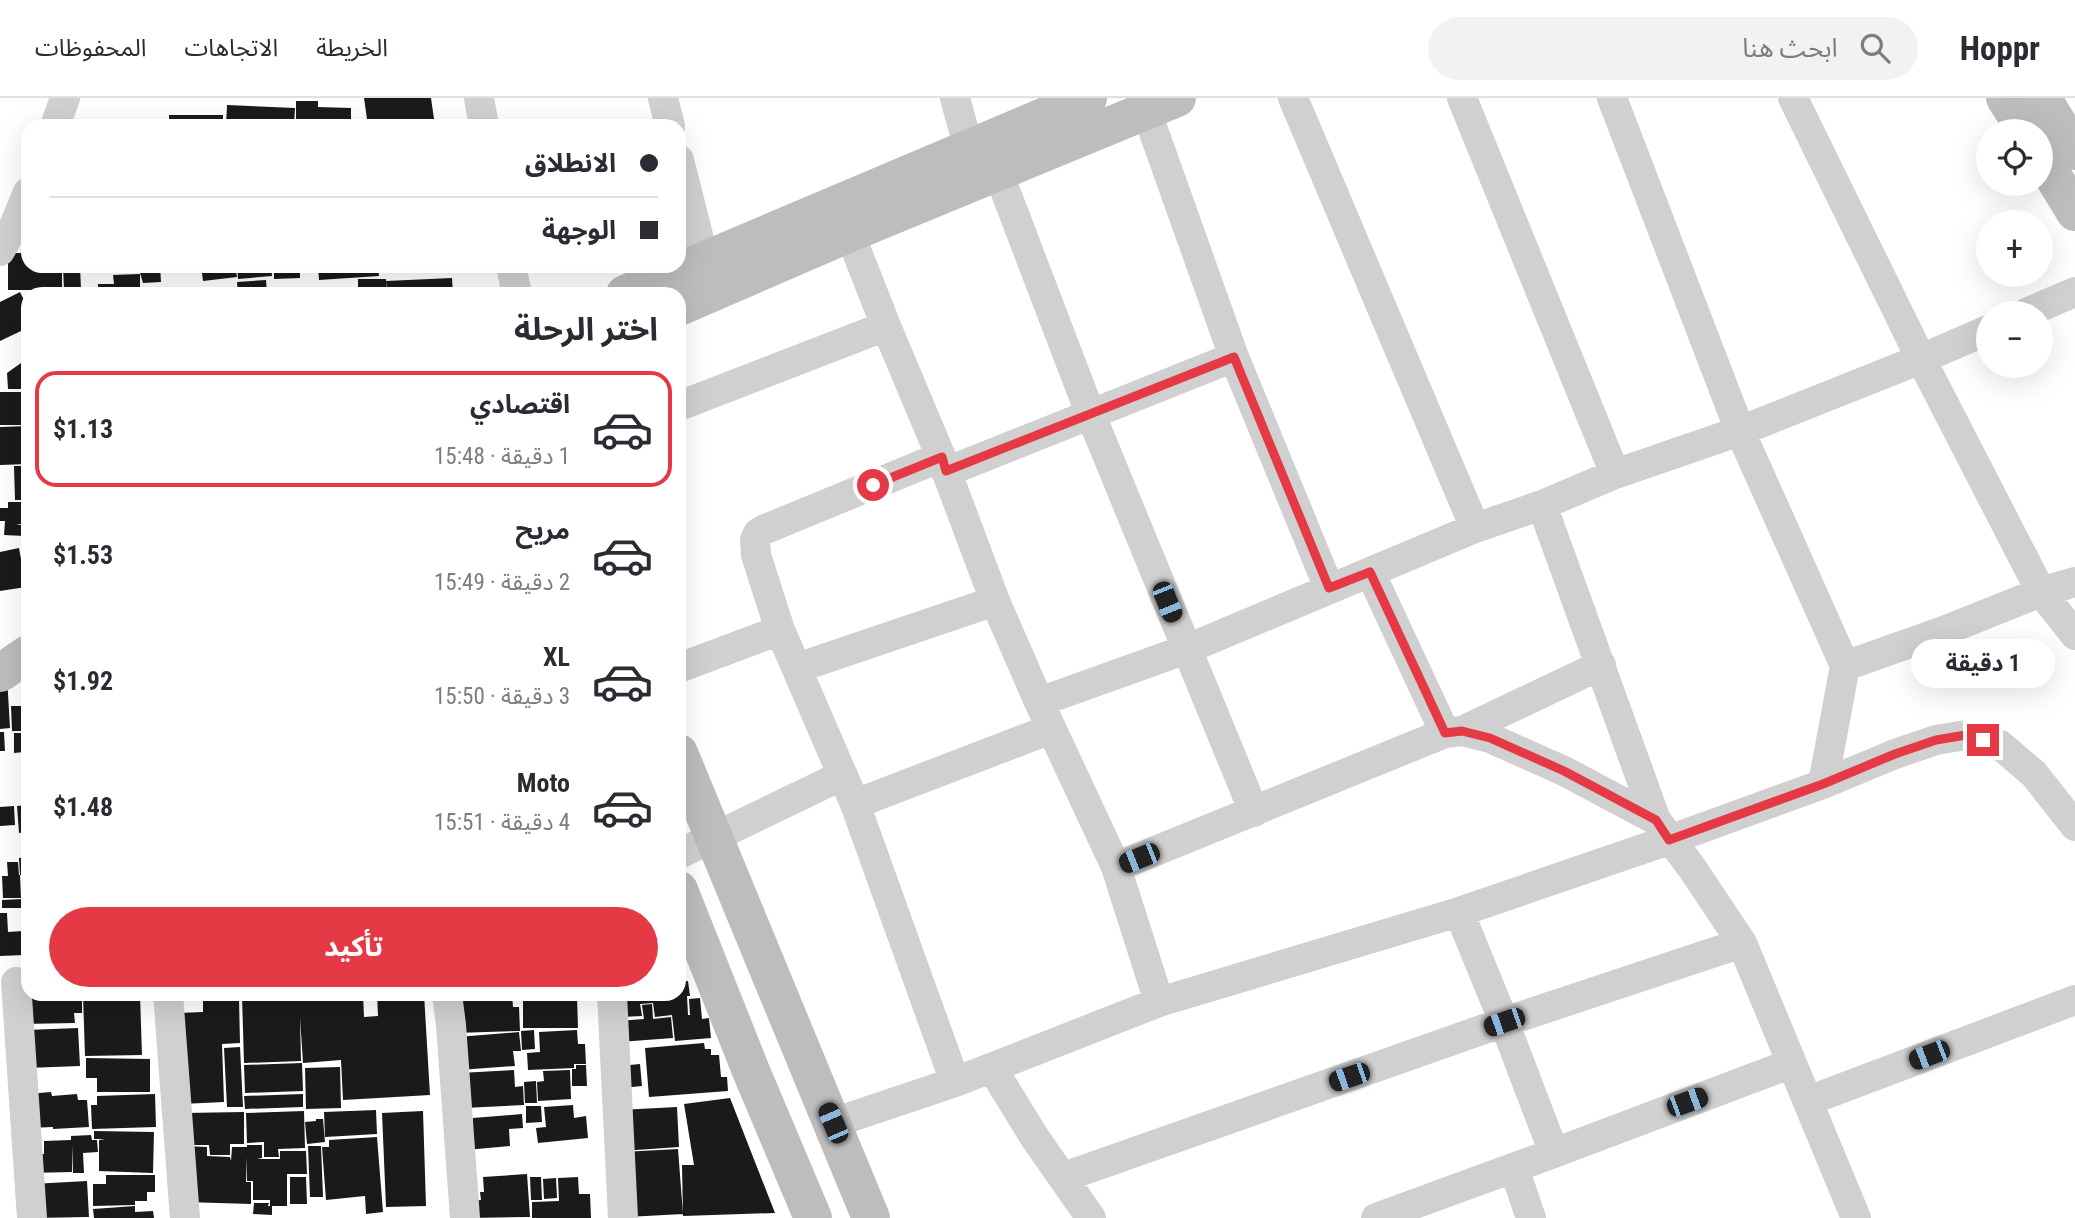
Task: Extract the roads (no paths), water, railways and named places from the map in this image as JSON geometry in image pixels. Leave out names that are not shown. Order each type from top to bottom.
[{"type":"street","points":[[58,119],[65,98]]},
{"type":"street","points":[[479,98],[483,119]]},
{"type":"street","points":[[663,98],[668,119]]},
{"type":"street","points":[[955,98],[1090,413],[1254,812]]},
{"type":"street","points":[[984,161],[1088,98]]},
{"type":"street","points":[[1293,98],[1475,528]]},
{"type":"street","points":[[1462,98],[1615,474]]},
{"type":"street","points":[[1612,98],[1740,431],[1845,666],[1823,784]]},
{"type":"street","points":[[1793,98],[1921,359],[2041,592],[2075,635]]},
{"type":"street","points":[[2005,98],[2018,119]]},
{"type":"street","points":[[2042,98],[2075,151]]},
{"type":"street","points":[[686,303],[844,219],[984,161],[1155,102],[1234,357],[1329,588]]},
{"type":"street","points":[[686,188],[704,259]]},
{"type":"street","points":[[14,234],[21,213]]},
{"type":"street","points":[[686,267],[704,259],[844,219]]},
{"type":"street","points":[[844,219],[944,464],[995,601],[1116,867],[1159,1002]]},
{"type":"street","points":[[641,287],[672,273]]},
{"type":"street","points":[[2053,301],[2075,292]]},
{"type":"street","points":[[686,403],[886,326]]},
{"type":"street","points":[[1039,702],[1187,649],[1475,528],[1542,505],[1615,474],[1740,431],[1976,335]]},
{"type":"street","points":[[955,1082],[855,804],[780,630],[756,555],[755,540],[758,533],[1090,413],[1234,357]]},
{"type":"street","points":[[1542,505],[1663,830],[1742,943],[1856,1218]]},
{"type":"street","points":[[1370,572],[1453,732]]},
{"type":"street","points":[[1845,666],[1941,632],[2041,592],[2075,582]]},
{"type":"street","points":[[797,668],[995,601]]},
{"type":"street","points":[[686,665],[780,630]]},
{"type":"street","points":[[0,673],[21,659]]},
{"type":"street","points":[[1116,867],[1453,732],[1601,665]]},
{"type":"street","points":[[855,804],[1051,729]]},
{"type":"street","points":[[1453,732],[1490,738],[1531,756],[1663,830]]},
{"type":"street","points":[[833,1123],[955,1082],[1159,1002],[1459,912],[1663,830],[1823,784],[1936,740],[1966,735],[2000,746],[2034,774],[2075,826]]},
{"type":"street","points":[[686,770],[871,1218]]},
{"type":"street","points":[[686,851],[843,775]]},
{"type":"street","points":[[686,908],[813,1218]]},
{"type":"street","points":[[1459,912],[1554,1153]]},
{"type":"street","points":[[1064,1177],[1504,1022],[1742,943]]},
{"type":"street","points":[[15,982],[32,1218]]},
{"type":"street","points":[[1808,1101],[2075,1000]]},
{"type":"street","points":[[169,1001],[185,1218]]},
{"type":"street","points":[[448,1001],[464,1218]]},
{"type":"street","points":[[612,1001],[623,1218]]},
{"type":"street","points":[[1376,1218],[1790,1063]]},
{"type":"street","points":[[992,1068],[1035,1138],[1091,1218]]},
{"type":"street","points":[[1514,1168],[1531,1218]]}]
